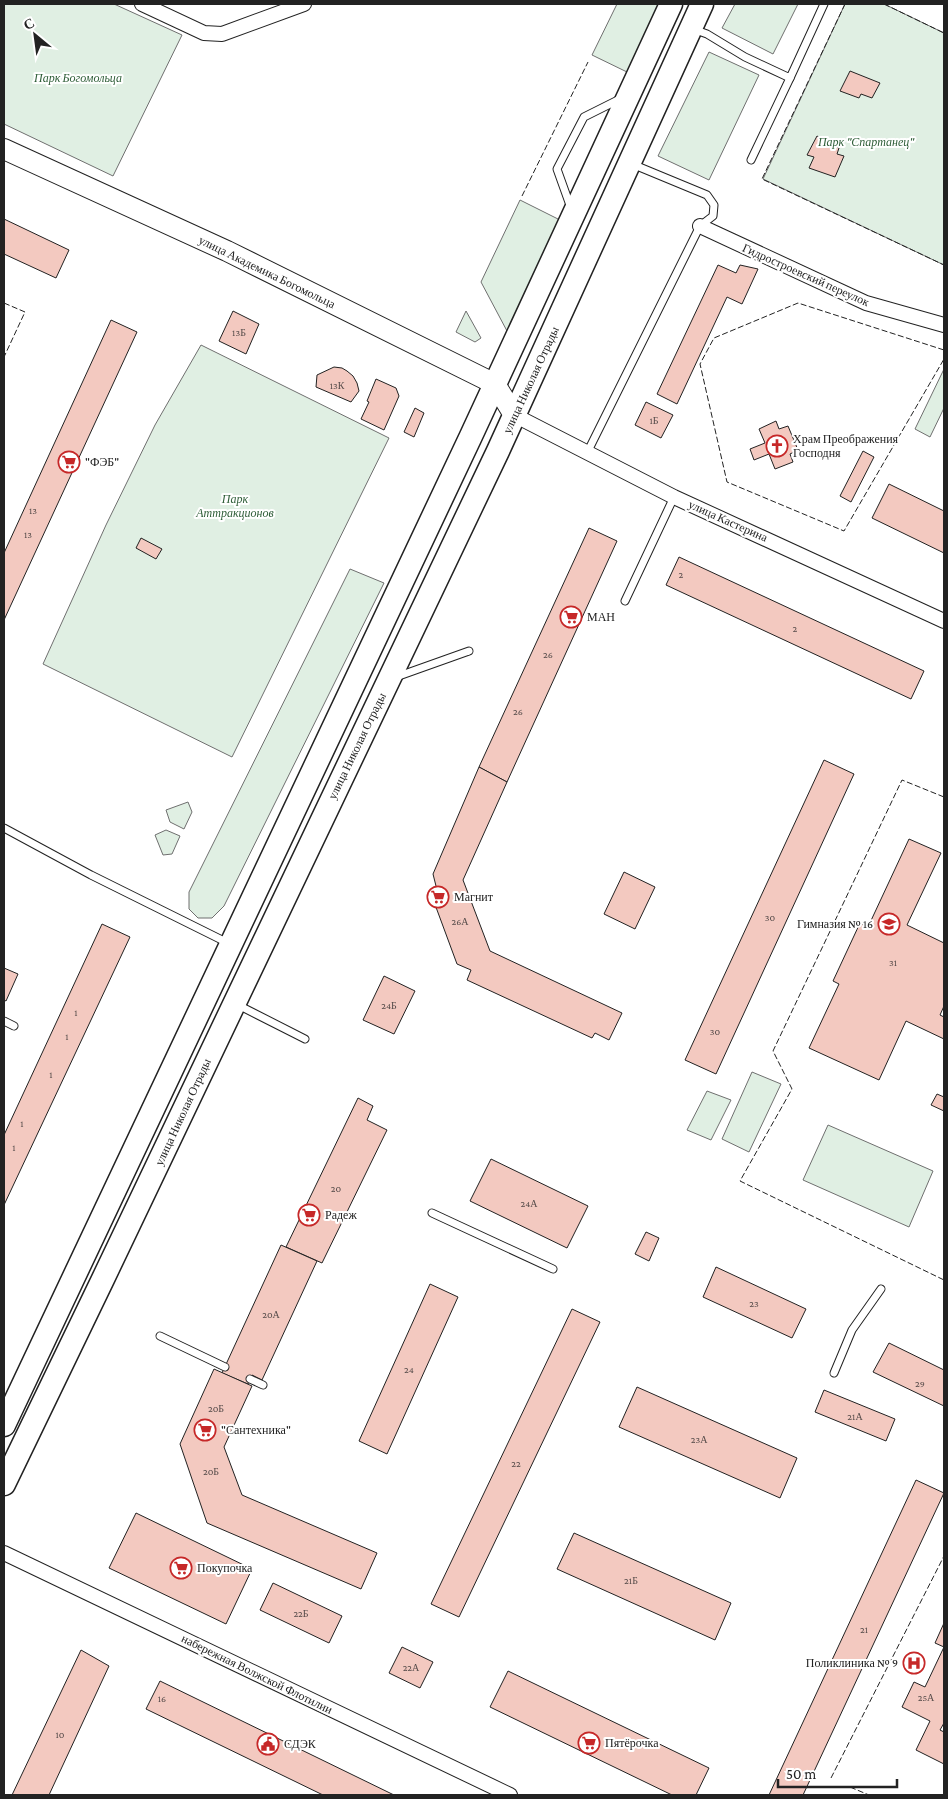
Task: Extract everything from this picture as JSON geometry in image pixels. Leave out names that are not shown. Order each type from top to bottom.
[{"type":"main road","points":[[4,1425],[495,384],[671,4]]},
{"type":"main road","name":"улица Николая Отрады","points":[[4,1484],[514,415],[702,4]]},
{"type":"street","points":[[142,4],[204,33],[222,34],[304,4]]},
{"type":"street","name":"улица Академика Богомольца","points":[[4,149],[227,251],[495,384]]},
{"type":"street","name":"Гидростроевский переулок","points":[[700,226],[866,303],[944,324]]},
{"type":"street","points":[[495,384],[514,415]]},
{"type":"street","name":"улица Кастерина","points":[[514,415],[674,497],[944,621]]},
{"type":"street","name":"набережная Волжской Флотилии","points":[[4,1554],[510,1795]]},
{"type":"lane","points":[[751,160],[824,4]]},
{"type":"lane","points":[[691,28],[707,34],[744,57],[790,78]]},
{"type":"lane","points":[[573,215],[557,168],[584,117],[629,94]]},
{"type":"lane","points":[[587,453],[700,226],[713,216],[714,205],[710,197],[682,183],[629,162]]},
{"type":"lane","points":[[625,601],[674,497]]},
{"type":"lane","points":[[389,680],[469,651]]},
{"type":"lane","points":[[4,828],[91,875],[231,944]]},
{"type":"lane","points":[[235,1003],[304,1039]]},
{"type":"lane","points":[[4,1021],[14,1026]]},
{"type":"lane","points":[[432,1212],[553,1269]]},
{"type":"lane","points":[[834,1373],[852,1330],[881,1289]]},
{"type":"lane","points":[[160,1336],[225,1367]]},
{"type":"lane","points":[[250,1379],[263,1385]]},
{"type":"green space","name":"Парк Богомольца","points":[[4,4],[114,4],[182,35],[113,176],[4,124]]},
{"type":"green space","points":[[617,4],[660,4],[627,72],[592,55]]},
{"type":"green space","points":[[735,4],[798,4],[773,54],[722,28]]},
{"type":"green space","name":"Парк \"Спартанец\"","points":[[845,4],[884,4],[944,33],[944,265],[763,179]]},
{"type":"green space","points":[[709,52],[759,75],[709,180],[658,156]]},
{"type":"green space","points":[[520,200],[560,220],[507,331],[481,282]]},
{"type":"green space","points":[[466,311],[481,338],[475,342],[456,332]]},
{"type":"green space","name":"Парк Аттракционов","points":[[201,345],[389,438],[232,757],[43,664],[106,525],[155,425]]},
{"type":"green space","points":[[944,369],[944,408],[930,437],[915,429]]},
{"type":"green space","points":[[350,569],[384,583],[224,906],[212,918],[198,918],[189,909],[189,892]]},
{"type":"green space","points":[[188,802],[192,812],[184,829],[170,822],[166,810]]},
{"type":"green space","points":[[166,830],[180,836],[172,854],[163,855],[155,835]]},
{"type":"green space","points":[[752,1072],[781,1084],[749,1152],[722,1139]]},
{"type":"green space","points":[[707,1091],[731,1100],[711,1140],[687,1130]]},
{"type":"green space","points":[[828,1125],[933,1171],[909,1227],[803,1180]]},
{"type":"building","points":[[850,71],[880,83],[872,98],[861,94],[859,98],[840,91]]},
{"type":"building","points":[[817,136],[839,148],[837,154],[844,156],[835,177],[809,168],[814,157],[807,155]]},
{"type":"building","points":[[4,219],[69,250],[56,278],[4,254]]},
{"type":"building","points":[[718,265],[736,273],[740,265],[758,269],[742,304],[727,297],[677,404],[657,394]]},
{"type":"building","points":[[233,311],[259,324],[246,354],[219,341]]},
{"type":"building","points":[[111,320],[137,332],[4,620],[4,553]]},
{"type":"building","points":[[334,367],[347,371],[357,383],[359,391],[351,402],[316,387],[317,375]]},
{"type":"building","points":[[376,379],[396,388],[399,396],[384,430],[361,419],[369,402],[367,401]]},
{"type":"building","points":[[646,402],[673,415],[661,438],[635,425]]},
{"type":"building","points":[[415,408],[424,413],[414,437],[404,432]]},
{"type":"building","name":"Храм Преображения Господня","points":[[776,421],[779,429],[788,426],[798,450],[790,454],[793,462],[775,469],[769,454],[754,460],[750,449],[765,443],[759,429]]},
{"type":"building","points":[[863,451],[874,457],[851,502],[840,496]]},
{"type":"building","points":[[889,484],[944,511],[944,553],[872,518]]},
{"type":"building","points":[[589,528],[617,541],[507,782],[479,767]]},
{"type":"building","points":[[141,538],[162,549],[156,559],[136,548]]},
{"type":"building","points":[[679,557],[924,671],[911,699],[666,585]]},
{"type":"building","points":[[824,760],[854,774],[716,1074],[685,1060]]},
{"type":"building","points":[[479,767],[507,782],[463,880],[490,951],[622,1013],[609,1040],[595,1033],[592,1038],[467,980],[471,970],[457,964],[430,891],[437,890],[433,874]]},
{"type":"building","points":[[909,839],[941,853],[907,925],[944,943],[944,1006],[940,1015],[944,1017],[944,1039],[906,1021],[879,1080],[809,1048],[839,984],[833,981],[860,923],[868,927]]},
{"type":"building","points":[[624,872],[655,887],[635,929],[604,914]]},
{"type":"building","points":[[102,924],[130,937],[4,1205],[4,1135]]},
{"type":"building","points":[[4,968],[18,974],[6,1001],[4,1000]]},
{"type":"building","points":[[384,976],[415,991],[394,1034],[363,1020]]},
{"type":"building","points":[[937,1094],[944,1097],[944,1111],[931,1105]]},
{"type":"building","points":[[358,1098],[373,1106],[367,1120],[387,1130],[322,1263],[286,1247]]},
{"type":"building","points":[[491,1159],[588,1206],[567,1248],[470,1201]]},
{"type":"building","points":[[646,1232],[659,1238],[649,1261],[635,1254]]},
{"type":"building","points":[[281,1245],[317,1261],[262,1380],[252,1375],[248,1384],[222,1373]]},
{"type":"building","points":[[716,1267],[806,1309],[792,1338],[703,1297]]},
{"type":"building","points":[[430,1284],[458,1297],[387,1454],[359,1441]]},
{"type":"building","points":[[572,1309],[600,1322],[459,1617],[431,1604]]},
{"type":"building","points":[[889,1343],[944,1370],[944,1406],[873,1372]]},
{"type":"building","points":[[214,1369],[252,1386],[224,1447],[242,1495],[377,1553],[361,1589],[207,1523],[180,1444]]},
{"type":"building","points":[[637,1387],[797,1458],[780,1498],[619,1427]]},
{"type":"building","points":[[824,1390],[895,1419],[886,1441],[815,1412]]},
{"type":"building","points":[[916,1480],[944,1493],[803,1795],[769,1795]]},
{"type":"building","name":"Покупочка","points":[[136,1513],[252,1569],[226,1624],[109,1568]]},
{"type":"building","points":[[574,1533],[731,1603],[715,1640],[557,1569]]},
{"type":"building","points":[[273,1583],[342,1616],[329,1643],[260,1610]]},
{"type":"building","points":[[944,1623],[944,1647],[935,1643]]},
{"type":"building","points":[[402,1647],[433,1662],[420,1688],[389,1673]]},
{"type":"building","points":[[944,1647],[944,1723],[940,1730],[944,1732],[944,1764],[916,1750],[930,1721],[902,1707],[914,1682],[925,1687]]},
{"type":"building","points":[[81,1650],[109,1666],[49,1795],[12,1795]]},
{"type":"building","points":[[508,1671],[709,1768],[696,1795],[672,1795],[490,1707]]},
{"type":"building","points":[[160,1681],[394,1795],[323,1795],[146,1709]]},
{"type":"fence","points":[[845,4],[762,179],[944,265]]},
{"type":"fence","points":[[884,4],[944,33]]},
{"type":"fence","points":[[522,196],[588,62]]},
{"type":"fence","points":[[4,303],[25,312],[4,357]]},
{"type":"fence","points":[[944,350],[798,303],[714,338],[700,364],[727,482],[844,531],[944,359]]},
{"type":"fence","points":[[944,797],[902,780],[773,1051],[792,1089],[740,1181],[944,1280]]},
{"type":"fence","points":[[831,1778],[944,1556]]},
{"type":"fence","points":[[850,1787],[869,1795]]},
{"type":"place","name":"Храм Преображения Господня","points":[[777,446]]},
{"type":"place","name":"\"ФЭБ\"","points":[[69,462]]},
{"type":"place","name":"МАН","points":[[571,617]]},
{"type":"place","name":"Магнит","points":[[438,897]]},
{"type":"place","name":"Гимназия № 16","points":[[889,924]]},
{"type":"place","name":"Радеж","points":[[309,1215]]},
{"type":"place","name":"\"Сантехника\"","points":[[205,1430]]},
{"type":"place","name":"Покупочка","points":[[181,1568]]},
{"type":"place","name":"Поликлиника № 9","points":[[914,1663]]},
{"type":"place","name":"Пятёрочка","points":[[589,1743]]},
{"type":"place","name":"СДЭК","points":[[268,1744]]}]
